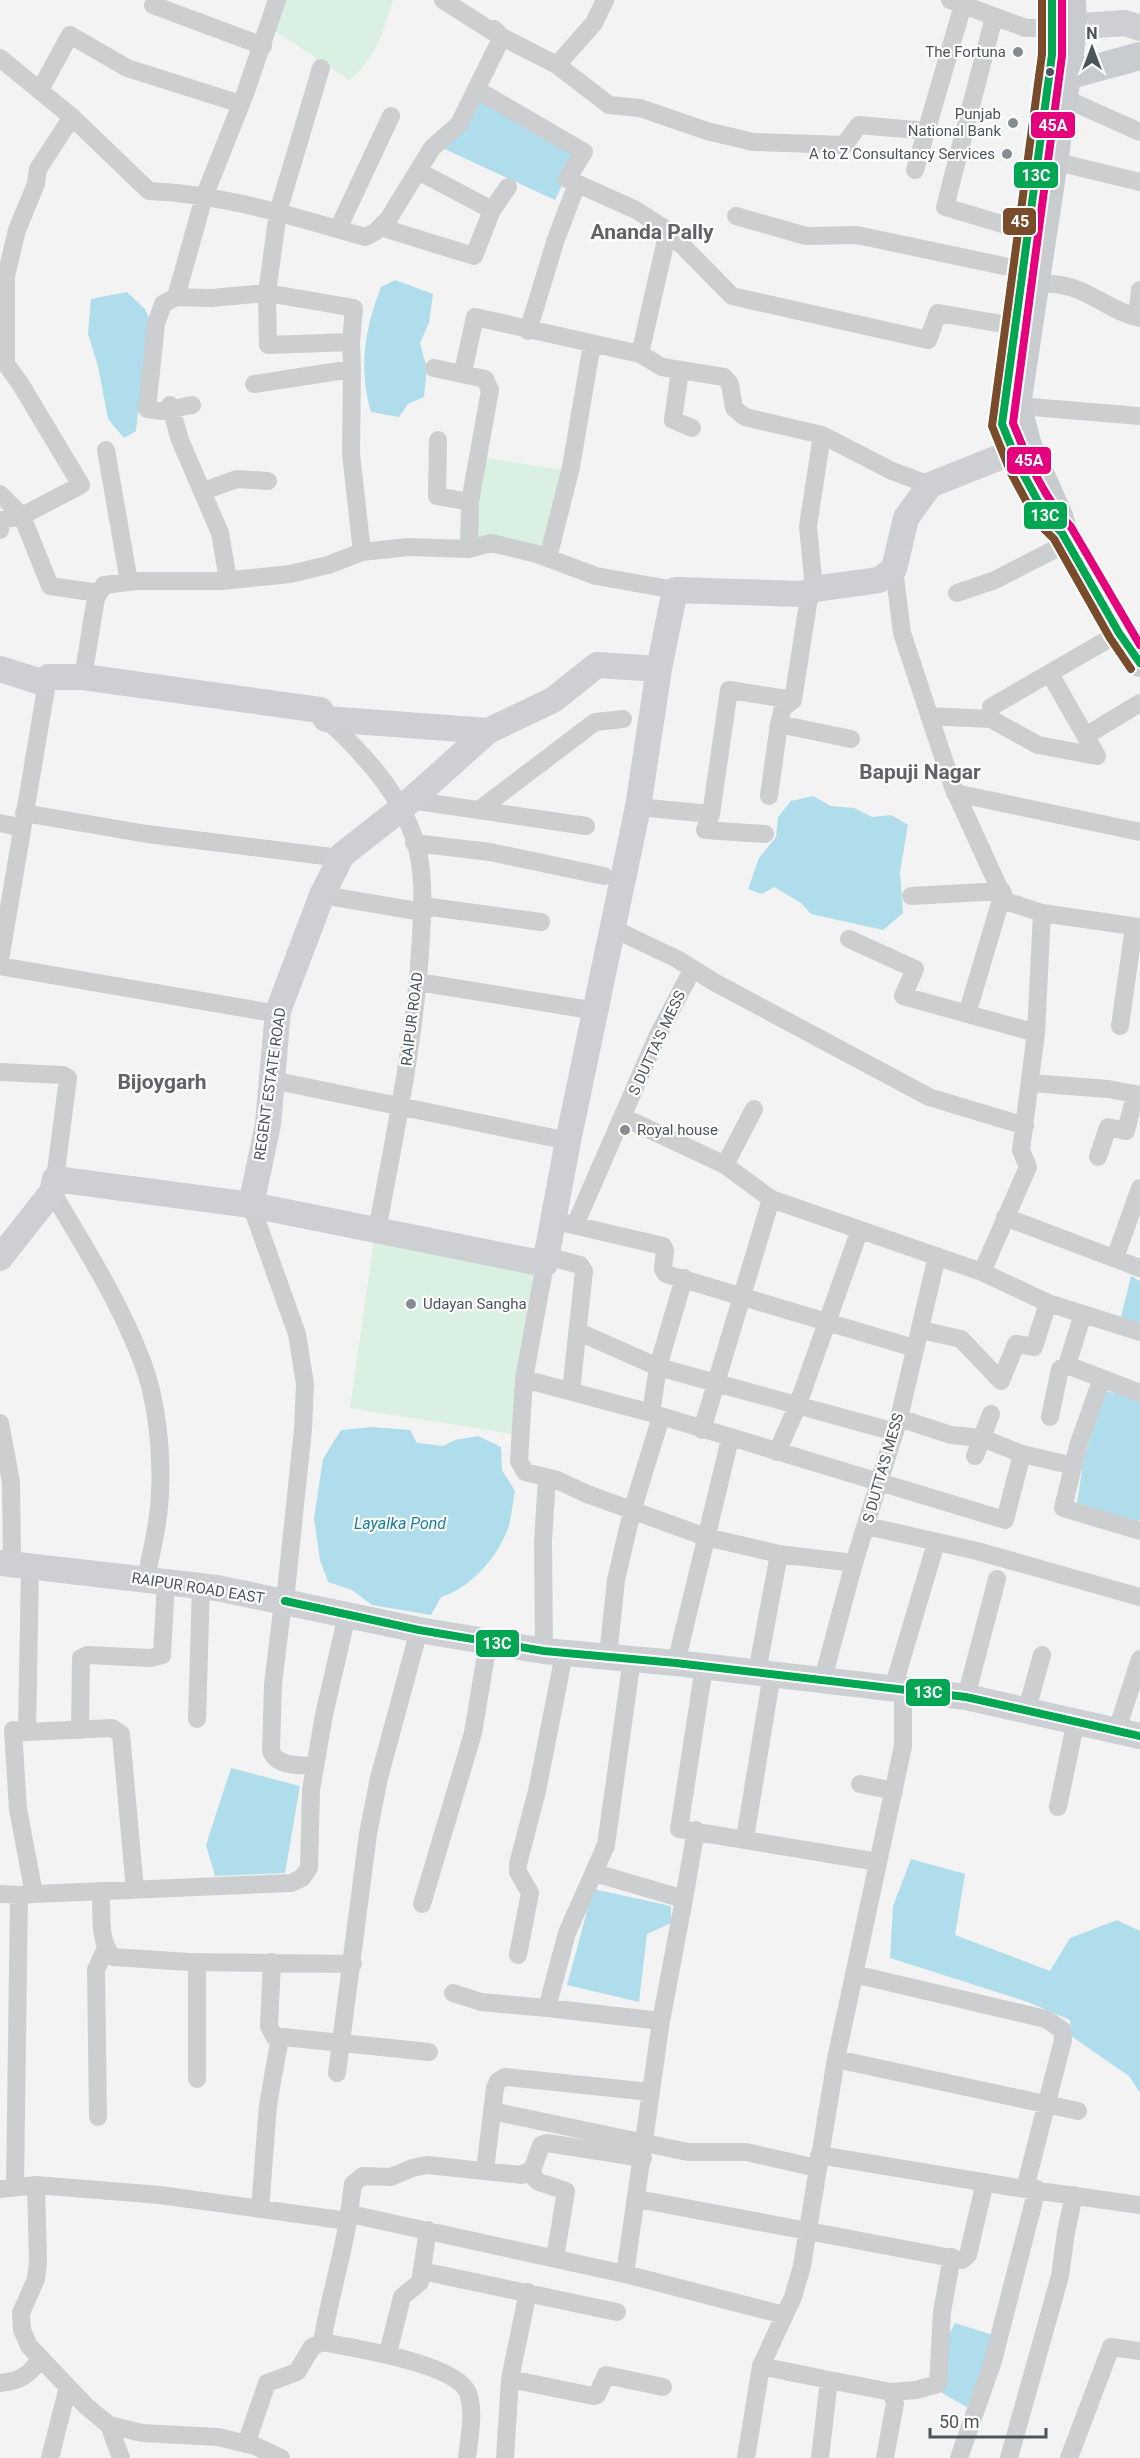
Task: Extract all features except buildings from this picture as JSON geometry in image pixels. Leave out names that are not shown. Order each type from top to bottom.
[{"type":"main road","points":[[1010,405],[1014,326],[1030,277],[1029,228],[1060,19],[1072,0]]},
{"type":"main road","points":[[1060,19],[1066,87],[1030,277],[1010,405],[1002,424],[1021,449],[1047,518],[1064,538],[1119,633],[1140,663]]},
{"type":"main road","points":[[1066,87],[1140,56]]},
{"type":"street","points":[[176,297],[204,197],[263,46],[277,0]]},
{"type":"street","points":[[443,0],[502,37],[557,65],[609,105],[640,108],[707,131],[753,142],[844,145],[859,125],[927,131]]},
{"type":"street","points":[[557,65],[594,23],[605,0]]},
{"type":"street","points":[[915,170],[927,131],[956,2],[1026,28],[1060,19],[1125,23],[1140,28]]},
{"type":"street","points":[[153,5],[263,46]]},
{"type":"street","points":[[994,17],[945,207],[1012,227],[1029,228]]},
{"type":"street","points":[[40,90],[70,34],[127,68],[241,104]]},
{"type":"street","points":[[0,58],[72,117],[149,191],[183,192],[246,203],[365,237],[389,218],[432,148],[459,124],[502,37]]},
{"type":"street","points":[[321,68],[278,212],[267,293],[268,345],[351,342]]},
{"type":"street","points":[[1066,87],[1140,132]]},
{"type":"street","points":[[476,89],[584,152],[567,179],[636,210],[668,231],[732,296],[928,340],[938,313],[1014,326]]},
{"type":"street","points":[[338,230],[391,116]]},
{"type":"street","points":[[0,530],[1,519],[22,516],[81,485],[21,385],[3,364],[3,275],[17,230],[36,184],[38,169],[72,117]]},
{"type":"street","points":[[1053,160],[1140,182]]},
{"type":"street","points":[[418,171],[492,210]]},
{"type":"street","points":[[528,331],[556,239],[577,184]]},
{"type":"street","points":[[380,227],[474,256],[492,210],[508,187]]},
{"type":"street","points":[[736,216],[806,236],[857,235],[1078,288],[1116,310],[1138,318],[1140,290]]},
{"type":"street","points":[[640,354],[668,231]]},
{"type":"street","points":[[192,405],[147,409],[156,324],[163,304],[176,297],[211,298],[267,293],[354,308],[351,342],[351,454],[363,552]]},
{"type":"street","points":[[463,372],[475,317],[528,331],[640,354],[662,367],[728,380],[734,408],[745,417],[822,435],[892,471],[930,485]]},
{"type":"street","points":[[548,558],[571,467],[592,344]]},
{"type":"street","points":[[434,368],[463,372],[485,379],[490,390],[470,502],[469,549]]},
{"type":"street","points":[[254,384],[352,369]]},
{"type":"street","points":[[680,370],[673,420],[692,428]]},
{"type":"street","points":[[1010,405],[1140,416]]},
{"type":"street","points":[[171,407],[180,440],[220,533],[228,580]]},
{"type":"street","points":[[769,796],[779,724],[783,708],[793,700],[812,590],[808,526],[822,435]]},
{"type":"street","points":[[438,440],[437,496],[470,502]]},
{"type":"street","points":[[1021,449],[930,485],[906,518],[894,568],[902,633],[955,792],[1003,892],[1005,902],[1042,913],[1137,927],[1126,968],[1120,1026]]},
{"type":"street","points":[[106,450],[129,582]]},
{"type":"street","points":[[203,491],[237,479],[268,481]]},
{"type":"street","points":[[0,494],[22,516],[50,586],[99,593]]},
{"type":"street","points":[[957,593],[995,580],[1064,538]]},
{"type":"street","points":[[83,677],[99,593],[104,585],[129,582],[228,580],[290,574],[328,565],[363,552],[408,547],[469,549],[491,543],[548,558],[596,576],[675,590],[802,594],[812,590],[879,580],[894,568]]},
{"type":"street","points":[[675,590],[659,669],[638,807],[568,1140],[564,1223],[545,1260],[524,1379],[519,1461],[525,1472],[557,1480],[632,1511],[706,1537],[779,1554],[854,1563]]},
{"type":"street","points":[[991,718],[991,707],[1119,633]]},
{"type":"street","name":"REGENT ESTATE ROAD","points":[[251,1205],[268,1124],[278,1014],[322,895],[341,858],[488,731],[553,700],[597,665],[659,669]]},
{"type":"street","points":[[0,669],[41,682],[48,677],[83,677],[320,710],[326,719],[488,731]]},
{"type":"street","points":[[929,716],[991,718],[1038,745],[1097,756],[1050,674]]},
{"type":"street","points":[[0,960],[48,677]]},
{"type":"street","points":[[765,834],[705,830],[711,814],[729,690],[793,700]]},
{"type":"street","points":[[1087,735],[1140,702]]},
{"type":"street","points":[[479,810],[595,722],[623,718]]},
{"type":"street","name":"RAIPUR ROAD","points":[[326,719],[406,804],[414,843],[418,850],[423,912],[418,982],[377,1231]]},
{"type":"street","points":[[779,724],[851,740]]},
{"type":"street","points":[[955,792],[1140,832]]},
{"type":"street","points":[[406,804],[479,810],[586,826]]},
{"type":"street","points":[[638,807],[711,814]]},
{"type":"street","points":[[0,824],[23,821],[341,858]]},
{"type":"street","points":[[414,843],[490,852],[604,876]]},
{"type":"street","points":[[911,896],[1003,892]]},
{"type":"street","points":[[967,1014],[1003,892]]},
{"type":"street","points":[[322,895],[423,912],[431,907],[541,922]]},
{"type":"street","points":[[982,1272],[1028,1167],[1021,1156],[1036,1033],[1042,913]]},
{"type":"street","points":[[612,928],[677,959],[692,970],[929,1097],[1025,1126]]},
{"type":"street","points":[[849,939],[915,969],[903,996],[1036,1033]]},
{"type":"street","points":[[0,966],[278,1014]]},
{"type":"street","name":"S DUTTA'S MESS","points":[[564,1223],[623,1117],[657,1037],[692,970]]},
{"type":"street","points":[[418,982],[596,1011]]},
{"type":"street","points":[[0,1072],[68,1078],[54,1185],[0,1258]]},
{"type":"street","points":[[272,1080],[399,1108],[568,1140]]},
{"type":"street","points":[[1031,1083],[1108,1089],[1138,1095],[1126,1131],[1108,1127],[1098,1157]]},
{"type":"street","points":[[725,1164],[754,1109]]},
{"type":"street","points":[[623,1117],[725,1164],[771,1199],[860,1232],[982,1272],[1048,1303],[1140,1332]]},
{"type":"street","points":[[54,1185],[251,1205],[377,1231],[583,1267],[579,1332],[571,1391]]},
{"type":"street","points":[[54,1185],[104,1278],[143,1363],[158,1432],[160,1492],[156,1580],[162,1655],[150,1658],[87,1655],[81,1658],[80,1730]]},
{"type":"street","points":[[1114,1258],[1140,1188]]},
{"type":"street","points":[[702,1430],[771,1199]]},
{"type":"street","points":[[251,1205],[297,1334],[305,1384],[284,1602],[273,1684],[271,1750],[273,1758],[278,1761],[315,1766]]},
{"type":"street","points":[[1005,1217],[1140,1268]]},
{"type":"street","points":[[564,1223],[663,1246],[665,1250],[664,1272],[743,1298],[914,1348]]},
{"type":"street","points":[[777,1452],[797,1407],[860,1232]]},
{"type":"street","name":"S DUTTA'S MESS","points":[[823,1679],[854,1563],[897,1425],[937,1256]]},
{"type":"street","points":[[548,2008],[567,1933],[606,1845],[611,1817],[620,1657],[616,1580],[656,1415],[658,1367],[684,1278]]},
{"type":"street","points":[[921,1330],[961,1339],[1001,1381],[1016,1344],[1034,1347],[1048,1303]]},
{"type":"street","points":[[1050,1417],[1060,1369],[1067,1365],[1083,1314]]},
{"type":"street","points":[[579,1332],[658,1367],[797,1407],[951,1436],[982,1438],[1022,1454],[1074,1466]]},
{"type":"street","points":[[1067,1365],[1140,1393]]},
{"type":"street","points":[[1101,1378],[1063,1508],[1140,1531]]},
{"type":"street","points":[[524,1379],[656,1415],[1005,1520],[1022,1454]]},
{"type":"street","points":[[975,1456],[991,1414]]},
{"type":"street","points":[[0,1423],[11,1482],[14,1565],[13,1730],[27,1894],[7,2188],[36,2185],[160,2195],[260,2209],[349,2217],[428,2230],[555,2258],[784,2315]]},
{"type":"street","points":[[676,1663],[730,1439]]},
{"type":"street","points":[[518,1955],[530,1893],[518,1872],[518,1864],[545,1752],[554,1653],[543,1541],[547,1479]]},
{"type":"street","points":[[867,1526],[977,1551],[1140,1596]]},
{"type":"street","points":[[746,2458],[761,2366],[784,2315],[802,2266],[836,2059],[903,1746],[898,1688],[936,1543]]},
{"type":"street","points":[[745,1838],[779,1554]]},
{"type":"street","name":"RAIPUR ROAD EAST","points":[[14,1565],[201,1586],[419,1630],[554,1653],[620,1657],[823,1679],[966,1698],[1128,1733]]},
{"type":"street","points":[[966,1698],[998,1579]]},
{"type":"street","points":[[197,1719],[201,1586]]},
{"type":"street","points":[[0,1894],[101,1893],[291,1883],[302,1878],[309,1868],[309,1819],[315,1766],[347,1615]]},
{"type":"street","points":[[337,2073],[361,1886],[379,1778],[419,1630]]},
{"type":"street","points":[[423,1904],[473,1733],[488,1643]]},
{"type":"street","points":[[1027,1710],[1042,1655]]},
{"type":"street","points":[[1128,1733],[1140,1659]]},
{"type":"street","points":[[704,1667],[680,1829],[745,1838],[878,1862]]},
{"type":"street","points":[[1058,1807],[1076,1720]]},
{"type":"street","points":[[13,1730],[112,1728],[121,1734],[135,1890]]},
{"type":"street","points":[[860,1784],[894,1791]]},
{"type":"street","points":[[626,2274],[662,2021],[696,1830]]},
{"type":"street","points":[[595,1873],[684,1899]]},
{"type":"street","points":[[98,2117],[96,1970],[105,1950],[101,1893]]},
{"type":"street","points":[[105,1950],[113,1957],[125,1959],[352,1964]]},
{"type":"street","points":[[197,2079],[198,1962]]},
{"type":"street","points":[[272,1962],[270,2032],[280,2037],[429,2052]]},
{"type":"street","points":[[854,1974],[1046,2019],[1062,2030],[1063,2040],[1047,2102],[1031,2188],[993,2361],[959,2458]]},
{"type":"street","points":[[453,1993],[481,2002],[662,2021]]},
{"type":"street","points":[[260,2209],[268,2105],[280,2037]]},
{"type":"street","points":[[836,2059],[1047,2102],[1078,2111]]},
{"type":"street","points":[[485,2170],[495,2088],[498,2081],[504,2077],[651,2092]]},
{"type":"street","points":[[492,2111],[644,2150]]},
{"type":"street","points":[[322,2342],[334,2283],[340,2267],[354,2184],[363,2176],[391,2177],[412,2168],[428,2165],[522,2175],[529,2173],[533,2168],[537,2149],[548,2143],[644,2150],[746,2152],[1031,2188],[1140,2205]]},
{"type":"street","points":[[529,2173],[539,2182],[566,2191],[555,2258]]},
{"type":"street","points":[[638,2199],[962,2260],[968,2255],[985,2182]]},
{"type":"street","points":[[36,2185],[38,2263],[36,2279],[21,2313],[22,2330],[29,2346],[87,2407],[109,2425],[142,2433],[218,2437],[246,2444],[280,2458]]},
{"type":"street","points":[[1009,2458],[1060,2276],[1074,2195]]},
{"type":"street","points":[[388,2354],[402,2297],[420,2282],[428,2230]]},
{"type":"street","points":[[761,2366],[891,2392],[916,2390],[938,2384],[942,2312],[952,2257]]},
{"type":"street","points":[[422,2271],[617,2312]]},
{"type":"street","points":[[505,2458],[510,2379],[528,2292]]},
{"type":"street","points":[[246,2444],[267,2383],[297,2372],[312,2347],[322,2342],[388,2354],[452,2377],[467,2391],[471,2409],[466,2458]]},
{"type":"street","points":[[1069,2458],[1112,2347],[1140,2351]]},
{"type":"street","points":[[0,2383],[13,2382],[28,2376],[40,2358]]},
{"type":"street","points":[[510,2379],[593,2396],[597,2395],[606,2375],[663,2387]]},
{"type":"street","points":[[820,2458],[829,2380]]},
{"type":"street","points":[[50,2458],[68,2387]]},
{"type":"street","points":[[885,2458],[895,2403],[891,2392]]},
{"type":"street","points":[[109,2425],[121,2458]]},
{"type":"green space","points":[[280,0],[393,0],[382,33],[371,55],[365,65],[349,80],[272,29]]},
{"type":"green space","points":[[482,457],[570,471],[546,552],[475,541]]},
{"type":"green space","points":[[375,1233],[544,1268],[517,1435],[350,1408]]},
{"type":"water","points":[[478,95],[578,153],[555,200],[440,147]]},
{"type":"water","points":[[395,280],[433,294],[429,323],[420,343],[427,369],[424,397],[408,404],[399,417],[371,412],[364,365],[367,333],[375,302],[381,287]]},
{"type":"water","points":[[127,292],[145,309],[151,323],[143,403],[138,413],[136,431],[124,438],[108,419],[98,366],[88,334],[91,299]]},
{"type":"water","points":[[813,796],[831,806],[854,808],[872,817],[891,815],[908,825],[900,872],[903,913],[883,930],[811,914],[801,903],[774,887],[762,894],[748,889],[759,858],[776,837],[778,817],[791,801]]},
{"type":"water","points":[[1131,1276],[1140,1281],[1140,1324],[1121,1317]]},
{"type":"water","points":[[1105,1391],[1140,1398],[1140,1519],[1134,1525],[1077,1503],[1084,1458]]},
{"type":"water","name":"Layalka Pond","points":[[372,1427],[410,1430],[417,1443],[443,1446],[455,1440],[478,1436],[501,1447],[502,1470],[515,1491],[508,1528],[495,1553],[471,1580],[441,1597],[431,1615],[372,1605],[352,1590],[328,1582],[320,1560],[314,1518],[323,1459],[341,1430]]},
{"type":"water","points":[[231,1768],[300,1786],[285,1873],[215,1876],[206,1845]]},
{"type":"water","points":[[911,1859],[965,1874],[955,1935],[1050,1971],[1070,1938],[1117,1920],[1140,1931],[1140,2093],[1129,2076],[1071,2036],[1070,2020],[1028,2002],[890,1958],[893,1906]]},
{"type":"water","points":[[593,1889],[671,1906],[671,1923],[647,1934],[639,2002],[567,1985]]},
{"type":"water","points":[[955,2323],[996,2336],[972,2410],[942,2393],[943,2346]]},
{"type":"transit line","name":"45","points":[[1042,0],[1042,54],[992,426],[1011,473],[1038,523],[1054,539],[1110,638],[1131,669]]},
{"type":"transit line","name":"13C","points":[[1052,0],[1052,55],[1002,424],[1020,468],[1047,518],[1062,533],[1119,633],[1140,663]]},
{"type":"transit line","name":"45A","points":[[1062,0],[1062,56],[1013,423],[1044,491],[1071,527],[1140,645]]},
{"type":"transit line","name":"13C","points":[[285,1601],[419,1630],[544,1651],[676,1663],[966,1697],[1140,1736]]},
{"type":"place","name":"The Fortuna","points":[[1018,52]]},
{"type":"place","name":"Punjab National Bank","points":[[1013,123]]},
{"type":"place","name":"A to Z Consultancy Services","points":[[1007,154]]},
{"type":"place","name":"Royal house","points":[[625,1130]]},
{"type":"place","name":"Udayan Sangha","points":[[411,1304]]},
{"type":"district","name":"Ananda Pally","points":[[652,232]]},
{"type":"district","name":"Bapuji Nagar","points":[[920,772]]},
{"type":"district","name":"Bijoygarh","points":[[162,1082]]}]
